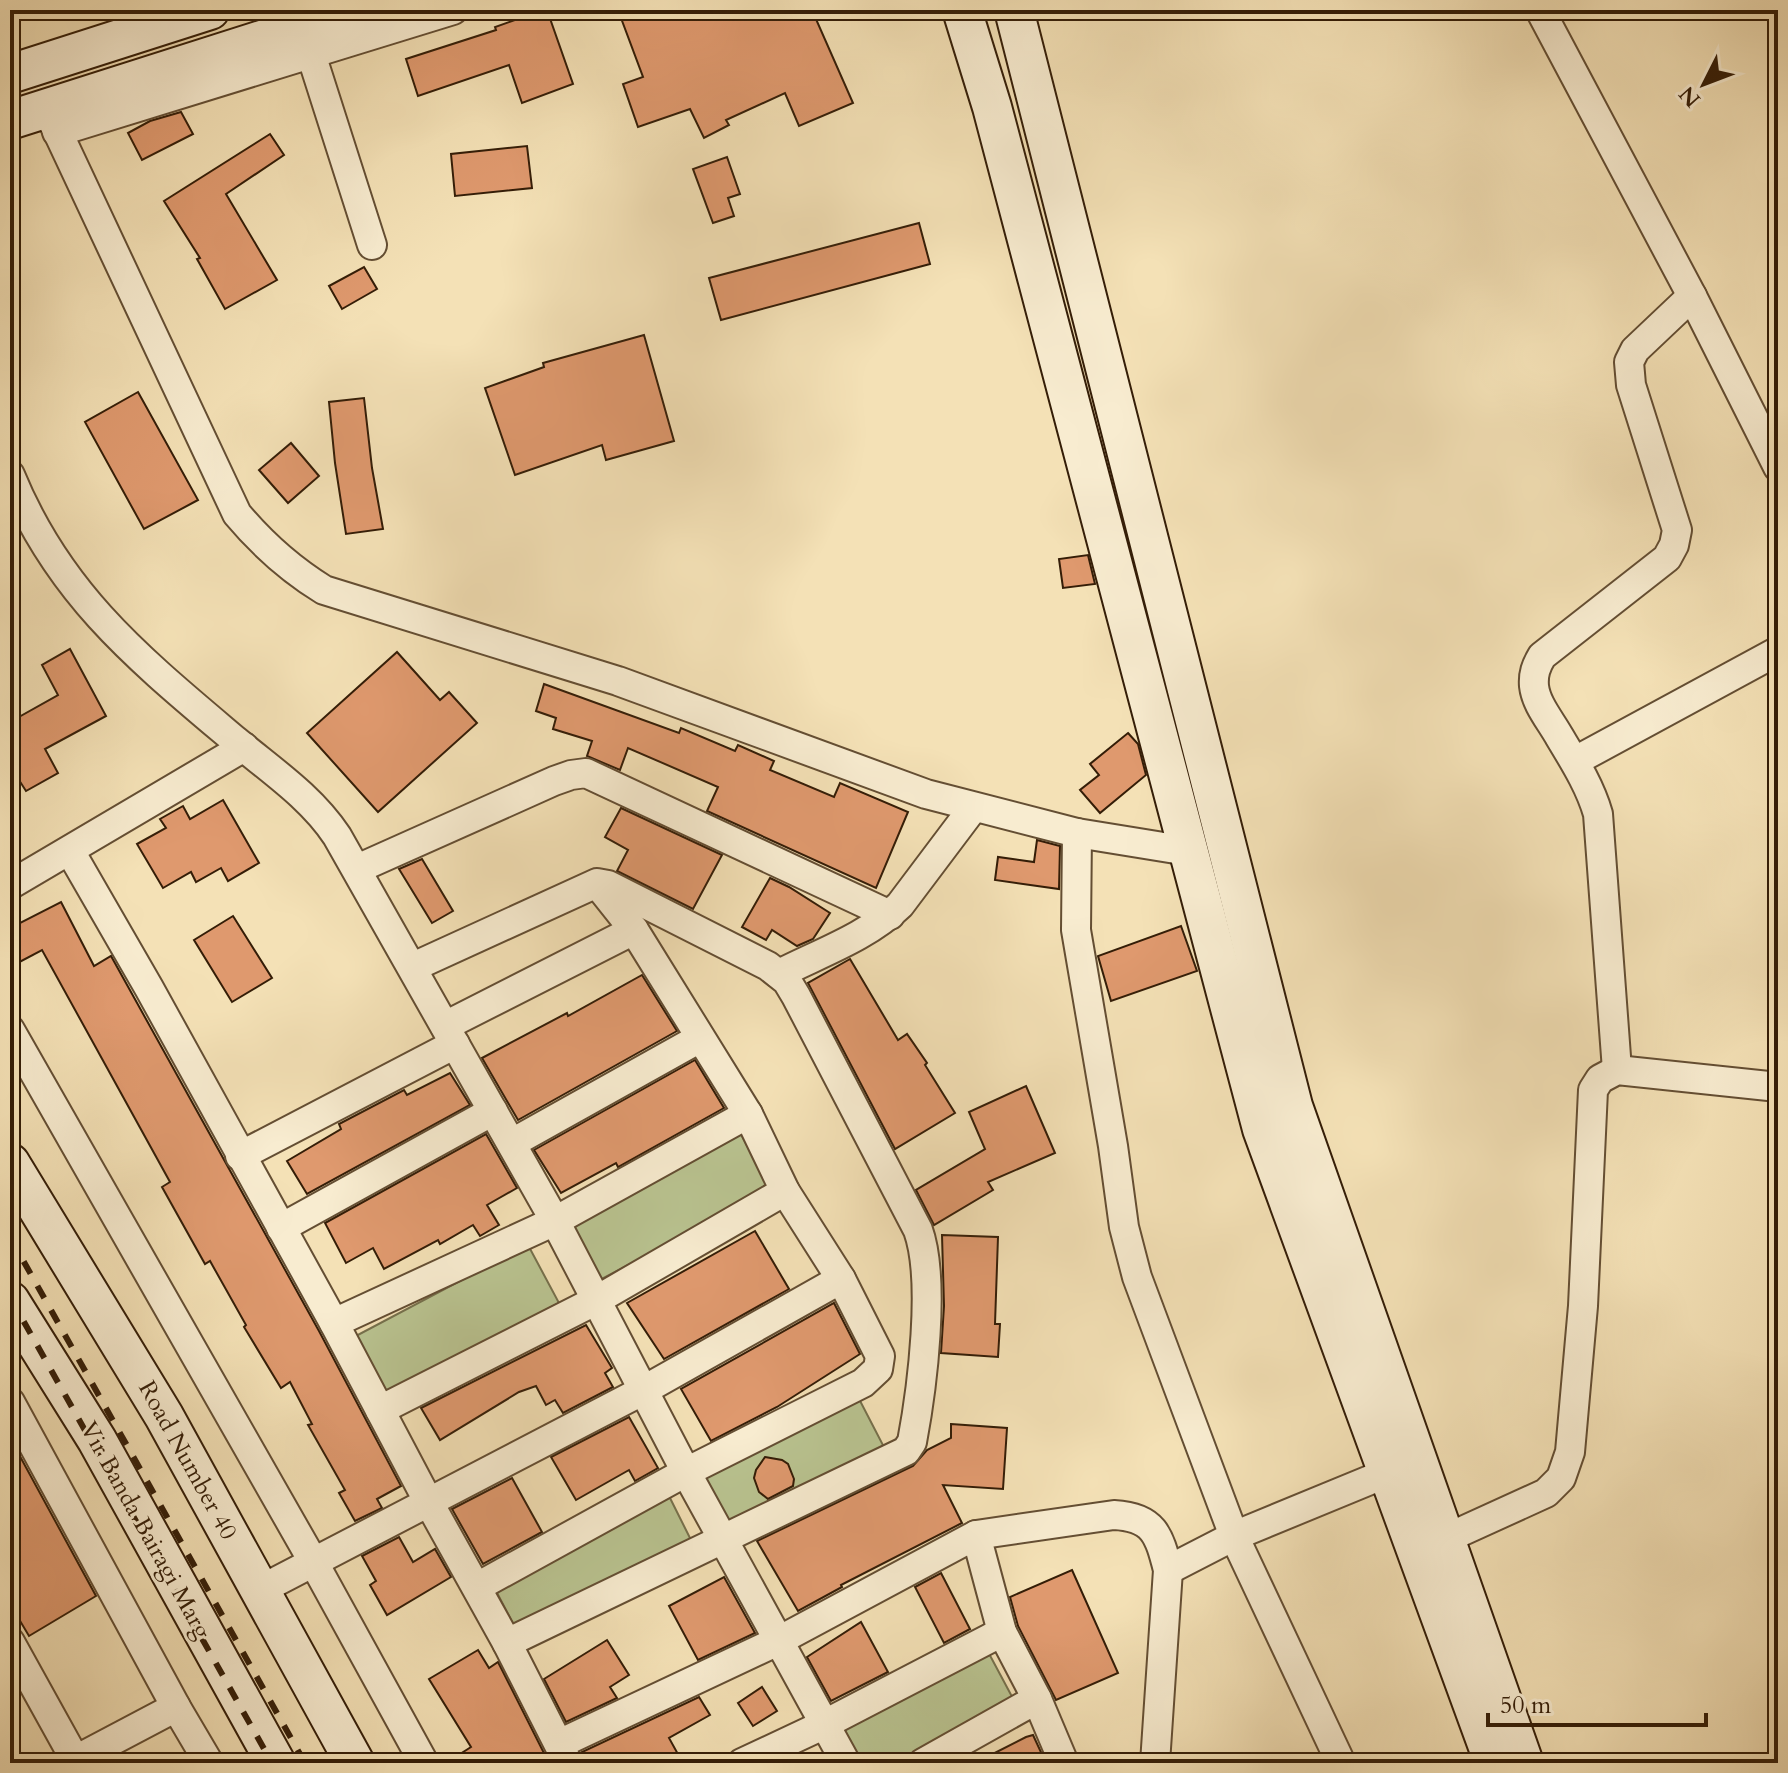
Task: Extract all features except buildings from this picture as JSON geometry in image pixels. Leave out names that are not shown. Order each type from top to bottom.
[{"type":"street","points":[[10,74],[210,10]]},
{"type":"street","points":[[51,120],[356,10]]},
{"type":"street","points":[[10,120],[51,120],[311,54],[453,10]]},
{"type":"street","points":[[962,10],[992,107],[1262,1129],[1494,1763]]},
{"type":"street","points":[[1014,10],[1293,1106],[1524,1763]]},
{"type":"street","points":[[1540,10],[1692,296],[1778,467]]},
{"type":"street","points":[[311,54],[372,245]]},
{"type":"street","points":[[51,120],[237,514],[261,543],[295,572],[324,590],[618,681],[926,794],[1077,833],[1188,851]]},
{"type":"street","points":[[1617,1070],[1601,832],[1594,799],[1575,761],[1538,702],[1534,685],[1535,668],[1542,656],[1667,558],[1674,545],[1677,530],[1631,385],[1629,362],[1635,350],[1692,296]]},
{"type":"street","points":[[10,475],[42,542],[98,617],[315,806],[357,869],[555,1221],[686,1472],[846,1763]]},
{"type":"street","points":[[1575,761],[1778,651]]},
{"type":"street","points":[[10,885],[244,747]]},
{"type":"street","points":[[357,869],[554,781],[586,773],[890,915]]},
{"type":"street","points":[[779,974],[890,915],[973,808]]},
{"type":"street","points":[[1077,833],[1076,930],[1124,1227],[1155,1330],[1234,1536],[1341,1763]]},
{"type":"street","points":[[70,851],[334,1323],[507,1643],[563,1754],[976,1535],[1114,1515],[1137,1518],[1152,1527],[1161,1544],[1168,1570],[1155,1763]]},
{"type":"street","points":[[413,967],[597,883],[608,885],[779,974],[796,996],[918,1230],[927,1264],[923,1359],[912,1442],[906,1451],[507,1643]]},
{"type":"street","points":[[477,1587],[686,1472],[841,1395],[863,1383],[878,1369],[880,1356],[841,1279],[785,1191],[748,1114],[634,930],[597,883]]},
{"type":"street","points":[[240,1156],[634,930]]},
{"type":"street","points":[[10,1030],[314,1563],[424,1763]]},
{"type":"street","points":[[512,1143],[700,1038]]},
{"type":"street","points":[[1445,1539],[1546,1493],[1561,1478],[1570,1452],[1583,1306],[1593,1090],[1600,1079],[1617,1070],[1778,1087]]},
{"type":"street","points":[[281,1228],[493,1111]]},
{"type":"street","points":[[334,1323],[555,1221],[748,1114]]},
{"type":"street","name":"Road Number 40","points":[[10,1163],[164,1416],[355,1763]]},
{"type":"street","points":[[380,1410],[595,1301],[785,1191]]},
{"type":"street","points":[[260,1590],[644,1390],[841,1279]]},
{"type":"street","name":"Vir Banda Bairagi Marg","points":[[10,1301],[97,1440],[276,1763]]},
{"type":"street","points":[[10,1402],[209,1763]]},
{"type":"street","points":[[1168,1570],[1234,1536],[1387,1473]]},
{"type":"street","points":[[976,1535],[1002,1632],[1037,1699],[1064,1763]]},
{"type":"street","points":[[742,1763],[823,1725],[1002,1632]]},
{"type":"street","points":[[10,1642],[74,1762],[176,1707]]},
{"type":"street","points":[[923,1763],[1037,1699]]},
{"type":"green space","points":[[740,1132],[770,1190],[596,1282],[565,1224]]},
{"type":"green space","points":[[528,1245],[559,1303],[384,1395],[354,1337]]},
{"type":"green space","points":[[857,1395],[885,1449],[732,1529],[704,1476]]},
{"type":"green space","points":[[667,1492],[693,1544],[516,1629],[494,1587]]},
{"type":"green space","points":[[986,1648],[1017,1706],[908,1763],[852,1763],[834,1728]]},
{"type":"railway","points":[[10,1237],[305,1763]]},
{"type":"railway","points":[[10,1297],[272,1763]]}]
